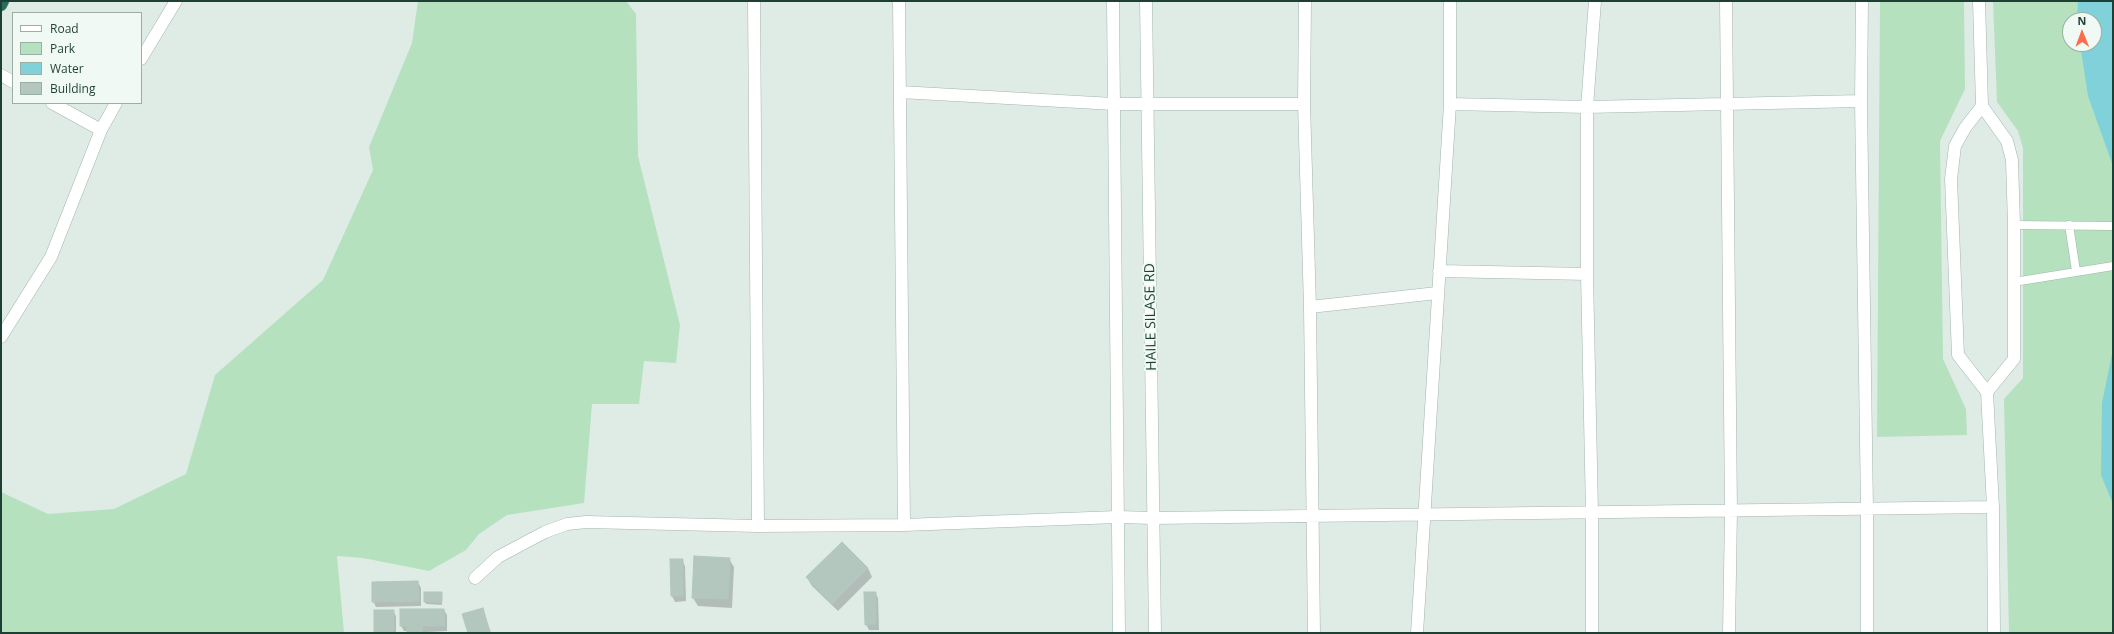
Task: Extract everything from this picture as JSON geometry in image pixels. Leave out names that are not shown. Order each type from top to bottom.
[{"type":"highway","points":[[1,5],[3,1]]},
{"type":"street","points":[[142,56],[176,1]]},
{"type":"street","points":[[754,1],[758,526]]},
{"type":"street","points":[[899,1],[904,525]]},
{"type":"street","points":[[1113,1],[1118,341],[1117,517],[1119,633]]},
{"type":"street","name":"HAILE SILASE RD","points":[[1146,1],[1155,633]]},
{"type":"street","points":[[1305,1],[1304,104],[1310,307],[1314,633]]},
{"type":"street","points":[[1418,633],[1437,293],[1450,104],[1450,1]]},
{"type":"street","points":[[1592,633],[1592,513],[1587,274],[1587,107],[1595,1]]},
{"type":"street","points":[[1726,1],[1731,511],[1729,633]]},
{"type":"street","points":[[1862,1],[1861,101],[1868,509],[1867,633]]},
{"type":"street","points":[[1979,1],[1982,106],[2007,141],[2012,160],[2014,225],[2014,358],[1987,392]]},
{"type":"street","points":[[1,75],[12,81]]},
{"type":"street","points":[[900,92],[1147,105],[1304,104]]},
{"type":"street","points":[[1450,104],[1587,107],[1861,101]]},
{"type":"street","points":[[54,104],[101,130]]},
{"type":"street","points":[[1,336],[51,257],[101,130],[115,104]]},
{"type":"street","points":[[1982,106],[1965,128],[1955,146],[1951,179],[1958,355],[1987,392],[1993,507],[1994,633]]},
{"type":"street","points":[[1439,271],[1587,274]]},
{"type":"street","points":[[1310,307],[1437,293]]},
{"type":"street","points":[[475,578],[498,557],[545,532],[567,524],[593,522],[758,526],[904,525],[1117,517],[1154,518],[1425,515],[1993,507]]},
{"type":"lane","points":[[2014,225],[2113,226]]},
{"type":"lane","points":[[2069,225],[2076,272]]},
{"type":"lane","points":[[2014,282],[2113,266]]},
{"type":"green space","points":[[418,1],[626,1],[636,14],[638,156],[680,325],[676,363],[644,361],[639,404],[592,404],[584,503],[507,515],[479,534],[466,550],[429,571],[363,558],[337,556],[344,633],[1,633],[1,492],[48,514],[114,509],[186,474],[215,375],[323,280],[373,170],[369,147],[412,43]]},
{"type":"green space","points":[[1880,1],[1964,1],[1965,89],[1940,141],[1943,359],[1966,409],[1967,435],[1877,437]]},
{"type":"green space","points":[[1993,1],[2113,1],[2113,633],[2009,633],[2004,399],[2023,378],[2023,148],[2018,131],[1997,102]]},
{"type":"water","points":[[2078,1],[2113,1],[2113,166],[2088,96],[2081,52],[2102,52],[2102,12],[2077,12]]},
{"type":"water","points":[[2113,349],[2113,504],[2101,475],[2102,403]]},
{"type":"building","points":[[842,542],[868,568],[832,604],[806,577]]},
{"type":"building","points":[[694,556],[730,558],[728,599],[692,598]]},
{"type":"building","points":[[670,559],[683,559],[683,596],[671,596]]},
{"type":"building","points":[[418,581],[419,601],[372,602],[372,582]]},
{"type":"building","points":[[424,592],[442,592],[442,602],[424,602]]},
{"type":"building","points":[[864,592],[876,592],[876,624],[865,625]]},
{"type":"building","points":[[483,608],[490,633],[468,633],[462,614]]},
{"type":"building","points":[[400,609],[444,609],[445,626],[400,626]]},
{"type":"building","points":[[374,610],[394,610],[394,633],[374,633]]},
{"type":"building","points":[[407,626],[422,626],[423,633],[407,633]]}]
